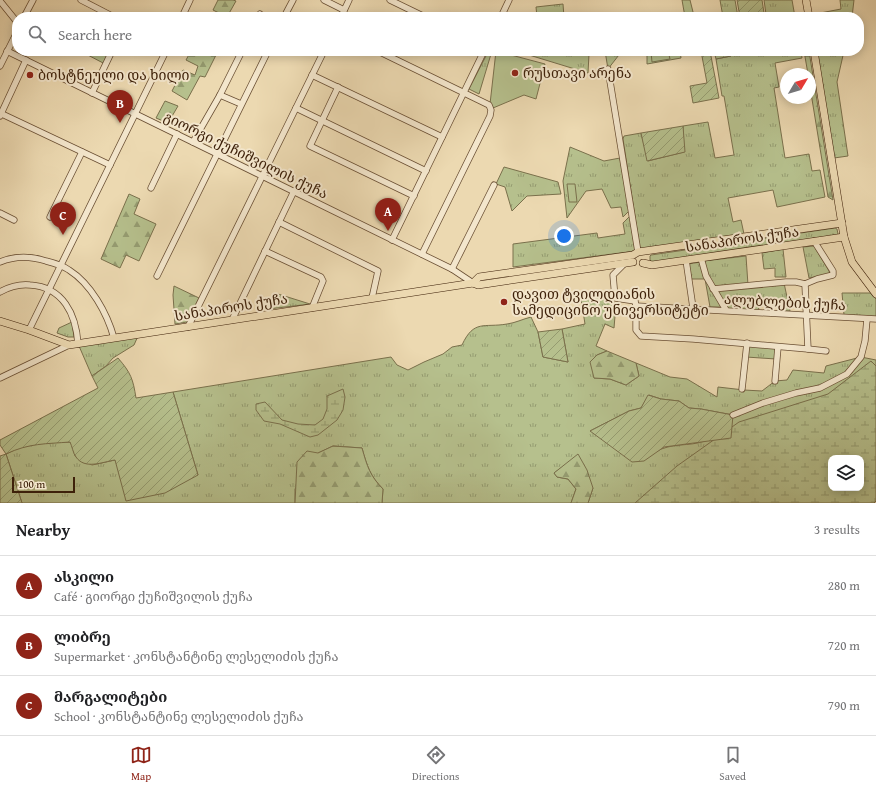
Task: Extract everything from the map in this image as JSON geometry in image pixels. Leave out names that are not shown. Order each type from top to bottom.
[{"type":"main road","points":[[806,0],[808,12]]},
{"type":"main road","points":[[815,56],[844,237],[852,262],[876,294]]},
{"type":"main road","points":[[827,225],[838,213],[839,205]]},
{"type":"main road","name":"სანაპიროს ქუჩა","points":[[473,283],[479,277],[636,256],[842,223]]},
{"type":"main road","name":"სანაპიროს ქუჩა","points":[[636,256],[638,265],[643,263],[652,265],[844,237]]},
{"type":"main road","name":"სანაპიროს ქუჩა","points":[[69,345],[473,283],[478,284],[624,264],[636,256]]},
{"type":"main road","points":[[0,321],[69,345]]},
{"type":"street","points":[[27,12],[33,0]]},
{"type":"street","points":[[81,0],[104,12]]},
{"type":"street","points":[[184,12],[190,0]]},
{"type":"street","points":[[287,12],[293,0]]},
{"type":"street","points":[[324,0],[344,10],[349,0]]},
{"type":"street","points":[[390,0],[415,12]]},
{"type":"street","points":[[0,1],[12,16]]},
{"type":"street","points":[[503,12],[506,1]]},
{"type":"street","points":[[0,66],[12,42]]},
{"type":"street","name":"გიორგი ქუჩიშვილის ქუჩა","points":[[7,51],[12,53]]},
{"type":"street","name":"გიორგი ქუჩიშვილის ქუჩა","points":[[18,56],[422,254],[452,269],[473,283]]},
{"type":"street","points":[[92,93],[110,56]]},
{"type":"street","points":[[29,330],[164,56]]},
{"type":"street","points":[[194,142],[240,56]]},
{"type":"street","points":[[157,276],[266,56]]},
{"type":"street","points":[[188,327],[322,56]]},
{"type":"street","points":[[388,56],[489,105],[491,110],[490,116],[422,254]]},
{"type":"street","points":[[392,240],[482,56]]},
{"type":"street","points":[[26,60],[1,115],[110,165]]},
{"type":"street","points":[[608,69],[636,256]]},
{"type":"street","points":[[312,75],[442,137]]},
{"type":"street","points":[[338,87],[310,146],[414,196]]},
{"type":"street","points":[[220,95],[242,104]]},
{"type":"street","points":[[296,108],[426,171]]},
{"type":"street","points":[[151,188],[177,134]]},
{"type":"street","points":[[50,217],[82,152]]},
{"type":"street","points":[[452,269],[494,185]]},
{"type":"street","points":[[232,320],[294,191]]},
{"type":"street","points":[[0,213],[14,220]]},
{"type":"street","points":[[280,222],[378,271],[372,298]]},
{"type":"street","points":[[714,288],[786,282],[806,284],[817,279],[833,275],[833,271],[814,241]]},
{"type":"street","points":[[265,251],[321,277],[322,281],[312,308]]},
{"type":"street","points":[[0,262],[19,257],[38,258],[61,265],[76,274],[92,293],[109,324],[114,338]]},
{"type":"street","points":[[701,258],[706,276],[726,310]]},
{"type":"street","points":[[686,260],[692,308]]},
{"type":"street","name":"ალუბლების ქუჩა","points":[[624,264],[613,275],[615,298],[635,301],[636,306],[876,319]]},
{"type":"street","points":[[806,284],[808,349]]},
{"type":"street","points":[[0,292],[4,289],[21,285],[39,286],[49,289],[62,299],[71,314],[77,333],[78,344]]},
{"type":"street","points":[[636,306],[636,330],[641,336],[747,343],[826,351]]},
{"type":"street","points":[[733,415],[763,403],[796,393],[820,388],[847,374],[861,357],[866,341],[867,319]]},
{"type":"street","points":[[742,389],[747,343]]},
{"type":"street","name":"სანაპიროს ქუჩა","points":[[0,378],[69,345]]},
{"type":"street","points":[[776,381],[778,347]]},
{"type":"green space","points":[[218,0],[236,1],[230,12],[217,12],[213,10]]},
{"type":"green space","points":[[682,0],[690,0],[693,12],[684,12]]},
{"type":"green space","points":[[720,0],[735,0],[737,12],[722,12]]},
{"type":"green space","points":[[737,0],[762,0],[764,12],[739,12]]},
{"type":"green space","points":[[764,0],[792,0],[794,12],[766,12]]},
{"type":"green space","points":[[840,0],[854,0],[853,12],[826,12],[841,9]]},
{"type":"green space","points":[[563,4],[564,12],[536,12],[536,7]]},
{"type":"green space","points":[[90,56],[108,56],[105,64]]},
{"type":"green space","points":[[188,56],[216,56],[205,77],[200,76],[187,100],[172,91],[183,70],[195,75],[198,66],[186,60]]},
{"type":"green space","points":[[486,56],[490,56],[479,94],[469,89]]},
{"type":"green space","name":"რუსთავი არენა","points":[[495,56],[515,56],[545,64],[536,99],[524,95],[493,108],[490,104]]},
{"type":"green space","points":[[532,56],[589,56],[588,73]]},
{"type":"green space","points":[[606,56],[618,56],[608,69]]},
{"type":"green space","points":[[647,56],[681,56],[681,58],[647,64]]},
{"type":"green space","points":[[651,56],[669,56],[670,59],[652,62]]},
{"type":"green space","points":[[702,56],[711,56],[719,98],[693,103],[690,86],[707,83]]},
{"type":"green space","points":[[715,56],[731,56],[716,59]]},
{"type":"green space","points":[[731,56],[802,56],[802,58],[775,63],[779,87],[774,88],[785,158],[809,154],[812,171],[820,170],[825,197],[777,207],[773,190],[728,198],[733,222],[741,220],[744,234],[640,249],[623,139],[624,136],[641,133],[648,161],[684,152],[683,126],[708,122],[715,158],[734,155],[716,59]]},
{"type":"green space","points":[[805,56],[810,56],[812,68],[807,68]]},
{"type":"green space","points":[[817,56],[843,56],[837,82],[848,156],[834,158]]},
{"type":"green space","points":[[816,94],[833,200],[828,197],[813,104],[816,104]]},
{"type":"green space","points":[[165,101],[178,106],[168,123],[156,118]]},
{"type":"green space","points":[[683,126],[685,152],[647,161],[641,133]]},
{"type":"green space","points":[[570,147],[604,161],[620,158],[629,211],[623,217],[621,207],[611,208],[602,189],[586,191],[567,218],[563,181]]},
{"type":"green space","points":[[504,167],[558,182],[561,194],[527,196],[512,211],[505,187],[496,184]]},
{"type":"green space","points":[[567,184],[575,184],[577,202],[569,202]]},
{"type":"green space","points":[[129,194],[140,199],[134,214],[156,224],[139,261],[126,255],[120,268],[101,259]]},
{"type":"green space","points":[[630,216],[635,251],[513,267],[513,244],[597,233],[598,238],[625,234],[623,223]]},
{"type":"green space","points":[[835,228],[837,229],[838,234],[836,235],[652,262],[650,260],[651,255]]},
{"type":"green space","points":[[814,246],[830,274],[809,278],[803,247]]},
{"type":"green space","points":[[783,249],[786,277],[775,277],[775,268],[764,269],[762,253]]},
{"type":"green space","points":[[746,256],[748,285],[715,288],[708,277],[704,261]]},
{"type":"green space","points":[[701,262],[722,307],[710,307],[705,279],[690,279],[688,264]]},
{"type":"green space","points":[[784,283],[790,311],[778,311],[776,300],[758,301],[759,312],[727,310],[715,289]]},
{"type":"green space","points":[[174,286],[199,298],[187,322],[175,324],[173,295]]},
{"type":"green space","points":[[842,293],[871,293],[876,299],[876,317],[844,315]]},
{"type":"green space","points":[[278,294],[310,304],[269,309]]},
{"type":"green space","points":[[605,296],[616,304],[614,328],[605,324],[596,346],[607,351],[597,355],[594,378],[610,379],[626,385],[639,376],[636,363],[670,377],[687,379],[717,397],[718,387],[762,391],[775,381],[787,380],[793,370],[824,373],[826,366],[861,357],[876,360],[876,460],[864,458],[864,455],[828,455],[828,459],[688,503],[588,503],[593,488],[565,465],[554,473],[557,477],[568,479],[576,489],[571,503],[382,503],[383,489],[375,480],[362,448],[333,446],[318,453],[295,489],[295,503],[22,503],[6,454],[20,447],[40,443],[71,442],[75,456],[92,465],[115,460],[198,475],[173,392],[391,357],[397,365],[408,370],[443,354],[452,347],[462,345],[466,337],[475,328],[480,326],[510,323],[531,317],[538,332],[543,357],[568,362],[562,329],[585,324],[581,299]],"holes":[[[649,395],[661,399],[679,401],[689,408],[733,415],[708,440],[699,443],[668,447],[655,452],[590,431],[629,411],[641,408]]]},
{"type":"green space","points":[[72,322],[74,337],[68,337],[57,333],[59,328]]},
{"type":"green space","points":[[562,329],[568,362],[543,357],[538,332]]},
{"type":"green space","points":[[138,336],[134,345],[113,358],[106,366],[92,376],[79,346]]},
{"type":"green space","points":[[747,345],[777,347],[776,359],[746,357]]},
{"type":"green space","points":[[607,351],[636,363],[639,376],[626,385],[610,379],[594,378],[590,362],[597,355]]},
{"type":"green space","points":[[118,358],[131,376],[136,398],[173,392],[198,475],[165,493],[126,501],[115,460],[94,464],[84,463],[74,454],[70,442],[30,446],[14,450],[6,454],[0,445],[0,440],[98,388],[92,376]]},
{"type":"green space","points":[[871,361],[876,366],[876,501],[874,503],[635,503],[677,466],[739,422],[828,394]]},
{"type":"green space","points":[[343,389],[345,397],[343,410],[337,420],[318,435],[310,437],[280,424],[264,421],[256,410],[256,404],[265,402],[282,420],[298,424],[315,425],[323,419],[327,409],[327,396]]},
{"type":"green space","points":[[648,395],[661,399],[679,401],[689,408],[733,415],[731,438],[664,447],[644,461],[632,462],[590,431],[629,411],[641,408]]},
{"type":"green space","points":[[333,446],[362,448],[375,480],[383,489],[382,503],[295,503],[297,462],[307,451],[318,453]]},
{"type":"green space","points":[[6,454],[22,503],[0,503],[0,456]]},
{"type":"green space","points":[[578,454],[587,470],[593,488],[588,503],[571,503],[576,489],[568,479],[557,477],[554,473]]},
{"type":"place","name":"რუსთავი არენა","points":[[515,73]]},
{"type":"place","name":"ბოსტნეული და ხილი","points":[[30,75]]},
{"type":"place","name":"ლიბრე","points":[[120,123]]},
{"type":"place","name":"ასკილი","points":[[388,231]]},
{"type":"place","name":"მარგალიტები","points":[[63,235]]},
{"type":"place","name":"დავით ტვილდიანის სამედიცინო უნივერსიტეტი","points":[[504,302]]}]
